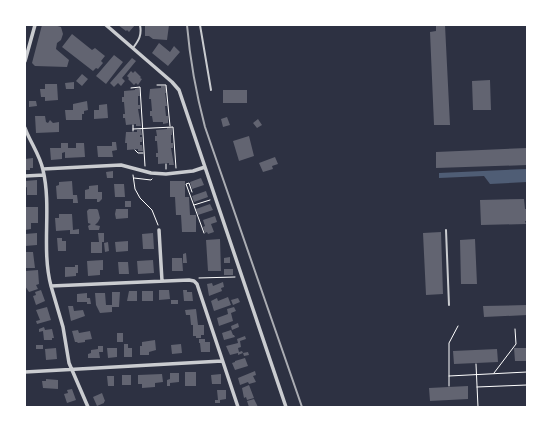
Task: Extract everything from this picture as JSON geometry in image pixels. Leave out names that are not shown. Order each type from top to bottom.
[{"type":"street","points":[[25,61],[35,25]]},
{"type":"street","points":[[106,25],[172,82],[179,90],[286,407]]},
{"type":"street","points":[[25,128],[43,169],[44,175],[48,274],[63,327],[71,370],[88,407]]},
{"type":"street","points":[[43,169],[121,165],[151,173],[176,173],[193,171],[205,167]]},
{"type":"street","points":[[25,176],[44,175]]},
{"type":"street","points":[[159,230],[162,281]]},
{"type":"street","points":[[51,286],[194,281],[197,284],[238,407]]},
{"type":"street","points":[[25,372],[222,361]]},
{"type":"lane","points":[[133,48],[140,39],[140,25]]},
{"type":"lane","points":[[200,25],[211,90]]},
{"type":"lane","points":[[446,230],[450,305]]},
{"type":"path","points":[[157,85],[166,85],[170,127],[173,127],[176,173]]},
{"type":"path","points":[[131,88],[140,87],[145,171]]},
{"type":"path","points":[[133,125],[133,131]]},
{"type":"path","points":[[133,129],[170,127]]},
{"type":"path","points":[[135,150],[138,153],[144,153]]},
{"type":"path","points":[[134,168],[134,189],[140,198],[152,210],[159,230]]},
{"type":"path","points":[[133,178],[152,180],[153,176]]},
{"type":"path","points":[[192,192],[190,189],[204,233]]},
{"type":"path","points":[[194,205],[215,198]]},
{"type":"path","points":[[194,281],[200,278],[242,276]]},
{"type":"path","points":[[449,386],[449,343],[458,326]]},
{"type":"path","points":[[494,374],[516,344],[515,329]]},
{"type":"path","points":[[476,364],[478,407]]},
{"type":"path","points":[[448,376],[527,372]]},
{"type":"path","points":[[478,387],[527,385]]},
{"type":"water","points":[[527,169],[527,182],[490,184],[484,176],[439,178],[439,173]]},
{"type":"building","points":[[42,25],[54,25],[61,27],[63,34],[61,40],[57,43],[56,49],[69,60],[67,67],[35,66],[32,63]]},
{"type":"building","points":[[118,25],[135,25],[129,32]]},
{"type":"building","points":[[145,25],[169,25],[167,40],[153,39],[149,36],[145,36]]},
{"type":"building","points":[[436,25],[445,25],[450,125],[434,125],[430,32],[436,31]]},
{"type":"building","points":[[72,34],[92,50],[95,48],[105,56],[101,61],[103,63],[98,69],[96,68],[93,71],[62,47]]},
{"type":"building","points":[[159,43],[170,52],[174,46],[180,52],[168,66],[152,53]]},
{"type":"building","points":[[114,55],[123,62],[106,84],[96,76]]},
{"type":"building","points":[[132,58],[136,61],[122,78],[125,81],[121,86],[118,83],[114,87],[110,83]]},
{"type":"building","points":[[131,71],[133,73],[135,71],[142,79],[138,85],[136,83],[134,85],[128,79],[129,78],[127,76]]},
{"type":"building","points":[[82,74],[88,79],[82,86],[76,81]]},
{"type":"building","points":[[490,80],[491,110],[473,110],[472,81]]},
{"type":"building","points":[[74,82],[74,89],[66,89],[65,83]]},
{"type":"building","points":[[45,84],[57,84],[58,100],[45,101],[45,97],[41,97],[40,89],[45,89]]},
{"type":"building","points":[[161,86],[166,86],[165,93],[167,106],[165,106],[166,116],[168,116],[168,123],[163,124],[163,122],[153,122],[152,116],[150,116],[150,111],[152,111],[151,99],[149,99],[150,89],[161,88]]},
{"type":"building","points":[[139,88],[140,96],[138,96],[138,105],[140,105],[140,109],[138,109],[141,126],[136,126],[136,124],[126,125],[125,118],[123,118],[123,114],[125,114],[124,102],[122,102],[124,91]]},
{"type":"building","points":[[223,90],[247,90],[247,103],[223,103]]},
{"type":"building","points":[[29,101],[36,101],[37,106],[29,107]]},
{"type":"building","points":[[87,101],[88,110],[84,111],[84,114],[82,114],[82,120],[66,120],[65,110],[73,110],[73,104]]},
{"type":"building","points":[[107,104],[108,118],[94,119],[94,110],[99,110],[99,105]]},
{"type":"building","points":[[35,116],[45,116],[46,122],[48,123],[50,120],[53,123],[59,122],[59,132],[36,133]]},
{"type":"building","points":[[227,117],[230,125],[223,127],[221,119]]},
{"type":"building","points":[[258,119],[262,125],[257,128],[253,123]]},
{"type":"building","points":[[167,127],[172,127],[171,143],[173,143],[173,148],[171,148],[174,165],[169,165],[169,163],[158,164],[158,157],[156,157],[156,153],[158,153],[157,141],[155,141],[155,136],[157,136],[156,130],[167,129]]},
{"type":"building","points":[[141,129],[142,135],[140,135],[140,137],[142,137],[142,142],[140,142],[140,145],[142,145],[143,151],[138,151],[138,149],[127,150],[127,143],[125,143],[126,132],[137,132],[137,130]]},
{"type":"building","points":[[249,136],[254,156],[239,161],[233,141]]},
{"type":"building","points":[[112,142],[116,142],[117,150],[112,151],[113,157],[98,157],[97,146],[112,146]]},
{"type":"building","points":[[61,143],[68,143],[68,148],[76,148],[76,143],[84,143],[85,157],[65,158],[65,152],[62,153],[62,159],[51,160],[50,148],[61,148]]},
{"type":"building","points":[[527,148],[527,165],[436,168],[436,152]]},
{"type":"building","points":[[275,157],[278,164],[272,166],[273,169],[263,172],[259,163]]},
{"type":"building","points":[[33,158],[33,168],[30,168],[30,170],[25,170],[25,159]]},
{"type":"building","points":[[113,171],[113,178],[107,178],[106,172]]},
{"type":"building","points":[[201,178],[204,185],[192,189],[190,182]]},
{"type":"building","points":[[37,180],[37,195],[27,195],[25,181]]},
{"type":"building","points":[[72,181],[73,195],[77,195],[78,203],[73,203],[73,199],[57,199],[56,186],[59,185],[59,182]]},
{"type":"building","points":[[170,181],[185,181],[185,197],[189,197],[190,215],[196,215],[196,232],[182,232],[181,215],[176,215],[175,197],[170,197]]},
{"type":"building","points":[[114,184],[124,184],[125,197],[115,197]]},
{"type":"building","points":[[98,185],[98,192],[102,192],[102,199],[97,202],[97,199],[85,199],[85,190],[89,189],[89,186]]},
{"type":"building","points":[[206,191],[208,197],[194,202],[192,196]]},
{"type":"building","points":[[524,199],[525,209],[527,209],[526,224],[481,225],[480,200]]},
{"type":"building","points":[[125,201],[131,201],[131,207],[125,207]]},
{"type":"building","points":[[210,204],[213,210],[198,215],[196,209]]},
{"type":"building","points":[[26,207],[38,207],[38,223],[31,223],[31,229],[25,230]]},
{"type":"building","points":[[89,209],[98,210],[100,218],[95,225],[100,226],[99,230],[89,230],[88,226],[91,224],[88,223],[87,211]]},
{"type":"building","points":[[116,209],[128,209],[128,218],[116,219]]},
{"type":"building","points":[[59,214],[72,214],[73,230],[79,229],[79,234],[70,234],[70,230],[56,231],[55,218],[59,218]]},
{"type":"building","points":[[215,216],[217,222],[211,224],[214,232],[208,234],[207,232],[205,233],[203,220]]},
{"type":"building","points":[[441,232],[443,294],[426,295],[423,233]]},
{"type":"building","points":[[37,233],[37,245],[25,246],[25,234]]},
{"type":"building","points":[[98,233],[104,233],[102,253],[91,253],[91,242],[99,242]]},
{"type":"building","points":[[153,233],[154,249],[143,249],[142,234]]},
{"type":"building","points":[[57,238],[62,238],[62,241],[66,241],[66,251],[58,251]]},
{"type":"building","points":[[220,239],[221,271],[208,271],[206,240]]},
{"type":"building","points":[[475,239],[477,284],[461,284],[460,240]]},
{"type":"building","points":[[128,241],[128,251],[116,252],[115,242]]},
{"type":"building","points":[[108,242],[109,251],[105,252],[104,243]]},
{"type":"building","points":[[25,252],[33,252],[35,268],[26,268]]},
{"type":"building","points":[[186,253],[187,263],[183,263],[183,254]]},
{"type":"building","points":[[230,257],[230,263],[224,263],[224,258]]},
{"type":"building","points":[[172,258],[182,258],[183,271],[172,271]]},
{"type":"building","points":[[103,260],[103,270],[100,270],[100,275],[88,276],[87,261]]},
{"type":"building","points":[[153,260],[154,273],[138,274],[137,261]]},
{"type":"building","points":[[118,262],[128,262],[129,274],[119,274]]},
{"type":"building","points":[[75,265],[78,265],[78,273],[76,273],[76,276],[65,277],[65,267],[75,267]]},
{"type":"building","points":[[224,269],[233,269],[233,275],[224,275]]},
{"type":"building","points":[[38,270],[39,284],[36,285],[38,289],[29,292],[25,286],[25,271]]},
{"type":"building","points":[[223,282],[224,287],[221,288],[222,291],[209,296],[207,284],[212,283],[213,286]]},
{"type":"building","points":[[41,290],[45,301],[36,305],[33,296],[36,295],[35,292]]},
{"type":"building","points":[[159,290],[169,290],[170,299],[159,300]]},
{"type":"building","points":[[183,290],[192,292],[193,301],[184,301]]},
{"type":"building","points":[[129,291],[137,291],[137,301],[127,301]]},
{"type":"building","points":[[142,291],[153,291],[153,301],[142,301]]},
{"type":"building","points":[[112,292],[120,292],[119,307],[112,307],[112,312],[100,313],[96,305],[95,293],[105,293],[106,305],[112,305]]},
{"type":"building","points":[[87,293],[87,298],[90,298],[91,304],[87,304],[87,302],[77,302],[77,294]]},
{"type":"building","points":[[228,297],[231,305],[214,311],[211,301],[217,298],[218,301]]},
{"type":"building","points":[[238,298],[240,302],[233,305],[231,300]]},
{"type":"building","points":[[171,300],[178,300],[178,304],[171,304]]},
{"type":"building","points":[[527,305],[527,315],[484,317],[483,306]]},
{"type":"building","points":[[68,306],[73,306],[74,311],[83,310],[85,316],[71,321]]},
{"type":"building","points":[[47,307],[51,320],[37,324],[36,321],[40,320],[36,310]]},
{"type":"building","points":[[234,307],[236,311],[231,313],[233,321],[219,326],[217,318],[228,314],[227,309]]},
{"type":"building","points":[[196,309],[198,325],[204,325],[204,335],[201,335],[201,338],[196,338],[196,336],[193,336],[193,325],[191,325],[190,315],[186,315],[185,310]]},
{"type":"building","points":[[238,323],[239,327],[232,330],[231,326]]},
{"type":"building","points":[[44,327],[45,330],[52,329],[54,338],[52,338],[52,340],[44,340],[43,331],[39,332],[39,329]]},
{"type":"building","points":[[78,330],[79,333],[90,331],[92,339],[85,340],[85,342],[75,342],[72,331]]},
{"type":"building","points":[[231,330],[235,337],[224,340],[222,333]]},
{"type":"building","points":[[117,333],[123,333],[123,342],[117,342]]},
{"type":"building","points":[[245,336],[246,339],[240,341],[241,347],[238,348],[239,352],[242,351],[243,353],[238,355],[238,353],[230,355],[226,346],[238,343],[237,339]]},
{"type":"building","points":[[199,339],[205,339],[205,342],[210,342],[210,352],[201,352]]},
{"type":"building","points":[[155,340],[156,350],[149,352],[149,355],[140,355],[140,346],[142,346],[142,342]]},
{"type":"building","points":[[124,344],[128,344],[128,348],[132,348],[132,357],[124,357]]},
{"type":"building","points":[[181,344],[182,353],[172,354],[171,345]]},
{"type":"building","points":[[36,345],[43,345],[43,349],[36,349]]},
{"type":"building","points":[[98,346],[103,346],[103,352],[99,352],[100,358],[88,358],[88,354],[91,353],[91,350],[98,349]]},
{"type":"building","points":[[56,348],[57,359],[46,360],[45,349]]},
{"type":"building","points":[[107,348],[117,348],[117,357],[108,358]]},
{"type":"building","points":[[514,348],[527,348],[527,361],[515,361]]},
{"type":"building","points":[[497,349],[498,362],[454,364],[453,351]]},
{"type":"building","points":[[248,352],[249,355],[244,356],[243,353]]},
{"type":"building","points":[[245,358],[248,366],[235,370],[232,363]]},
{"type":"building","points":[[255,371],[256,375],[253,376],[256,382],[249,384],[248,382],[240,385],[238,378]]},
{"type":"building","points":[[185,372],[196,372],[196,386],[185,386]]},
{"type":"building","points":[[170,373],[179,373],[179,382],[170,383],[170,386],[167,386],[167,380],[170,379]]},
{"type":"building","points":[[162,374],[163,382],[155,383],[155,387],[142,388],[142,384],[138,384],[138,375]]},
{"type":"building","points":[[221,374],[221,384],[212,384],[211,375]]},
{"type":"building","points":[[122,375],[131,375],[131,385],[122,385]]},
{"type":"building","points":[[107,376],[114,376],[114,386],[108,386]]},
{"type":"building","points":[[46,379],[58,380],[58,389],[43,388],[42,381],[46,381]]},
{"type":"building","points":[[249,385],[254,398],[247,400],[246,397],[244,398],[242,388]]},
{"type":"building","points":[[468,386],[468,399],[430,401],[429,388]]},
{"type":"building","points":[[72,389],[76,400],[67,403],[64,394],[68,393],[67,390]]},
{"type":"building","points":[[217,390],[226,390],[226,399],[220,400],[220,403],[215,403],[215,400],[218,400]]},
{"type":"building","points":[[102,393],[105,401],[97,406],[93,397]]},
{"type":"building","points":[[254,399],[258,407],[249,407],[247,401]]},
{"type":"railway","points":[[187,25],[194,76],[205,127],[302,407]]}]
